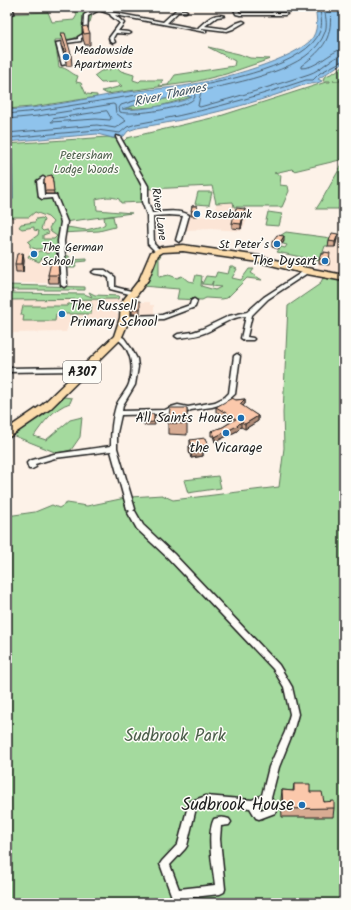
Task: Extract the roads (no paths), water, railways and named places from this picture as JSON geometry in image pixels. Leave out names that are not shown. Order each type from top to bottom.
[{"type":"main road","points":[[158,251],[172,248],[187,249],[259,259],[307,271],[344,278]]},
{"type":"main road","name":"A307","points":[[7,434],[46,407],[118,337],[125,318],[126,303],[143,280],[154,254],[158,251]]},
{"type":"street","points":[[235,7],[237,13],[240,14],[285,14]]},
{"type":"street","points":[[272,7],[275,14]]},
{"type":"street","points":[[64,64],[58,43],[81,43],[79,38],[85,35],[86,15],[98,8],[119,19],[122,23],[111,38],[113,42]]},
{"type":"street","points":[[7,10],[12,11],[12,13]]},
{"type":"street","points":[[164,23],[176,11],[186,11]]},
{"type":"street","points":[[109,13],[164,23],[227,30],[230,30],[238,23],[243,22]]},
{"type":"street","points":[[200,28],[216,16],[222,16]]},
{"type":"street","points":[[200,28],[205,31]]},
{"type":"street","points":[[115,32],[129,33]]},
{"type":"street","name":"River Lane","points":[[118,137],[145,186],[145,202],[150,215],[151,244],[158,251]]},
{"type":"street","points":[[43,178],[40,181],[42,197],[54,196],[64,222],[62,241],[64,285]]},
{"type":"street","points":[[150,215],[169,213],[186,215],[179,240]]},
{"type":"street","points":[[95,272],[105,270],[112,277],[112,291],[131,295]]},
{"type":"street","points":[[244,338],[249,314],[266,298],[307,271]]},
{"type":"street","points":[[125,318],[163,317],[193,306],[194,300]]},
{"type":"street","points":[[178,336],[198,333],[208,329],[226,317],[249,314]]},
{"type":"street","points":[[118,337],[122,339],[128,348],[134,359],[135,367],[132,385],[120,405],[114,433],[114,448],[131,511],[140,527],[181,567],[276,667],[283,676],[288,687],[294,714],[289,732],[274,767],[266,798],[253,804],[206,800],[192,805],[182,846],[165,864],[176,894],[220,889],[215,839],[217,822],[226,822]]},
{"type":"street","points":[[118,413],[167,412],[176,408],[188,409],[212,405],[228,399],[232,394],[237,356]]},
{"type":"street","points":[[7,370],[76,369],[83,371]]},
{"type":"street","points":[[32,467],[31,463],[54,456],[114,448]]},
{"type":"water","name":"River Thames","points":[[315,7],[344,7],[344,62],[318,79],[322,81],[304,85],[261,100],[220,111],[137,128],[128,131],[124,136],[113,138],[97,134],[7,142],[7,110],[52,105],[127,92],[190,85],[246,71],[284,57],[299,49],[313,37],[317,20]],"holes":[[[187,96],[192,97],[178,102],[157,106],[128,110],[122,109],[149,101]]]},
{"type":"waterway","points":[[12,152],[7,151],[12,151],[13,199]]},
{"type":"place","name":"Meadowside Apartments","points":[[66,57]]},
{"type":"place","name":"Rosebank","points":[[197,214]]},
{"type":"place","name":"St Peter’s","points":[[277,244]]},
{"type":"place","name":"The German School","points":[[34,254]]},
{"type":"place","name":"The Dysart","points":[[325,261]]},
{"type":"place","name":"The Russell Primary School","points":[[62,314]]},
{"type":"place","name":"All Saints House","points":[[241,418]]},
{"type":"place","name":"the Vicarage","points":[[226,433]]},
{"type":"place","name":"Sudbrook House","points":[[302,805]]},
{"type":"park label","name":"Petersham Lodge Woods","points":[[86,162]]},
{"type":"park label","name":"Sudbrook Park","points":[[175,736]]}]
